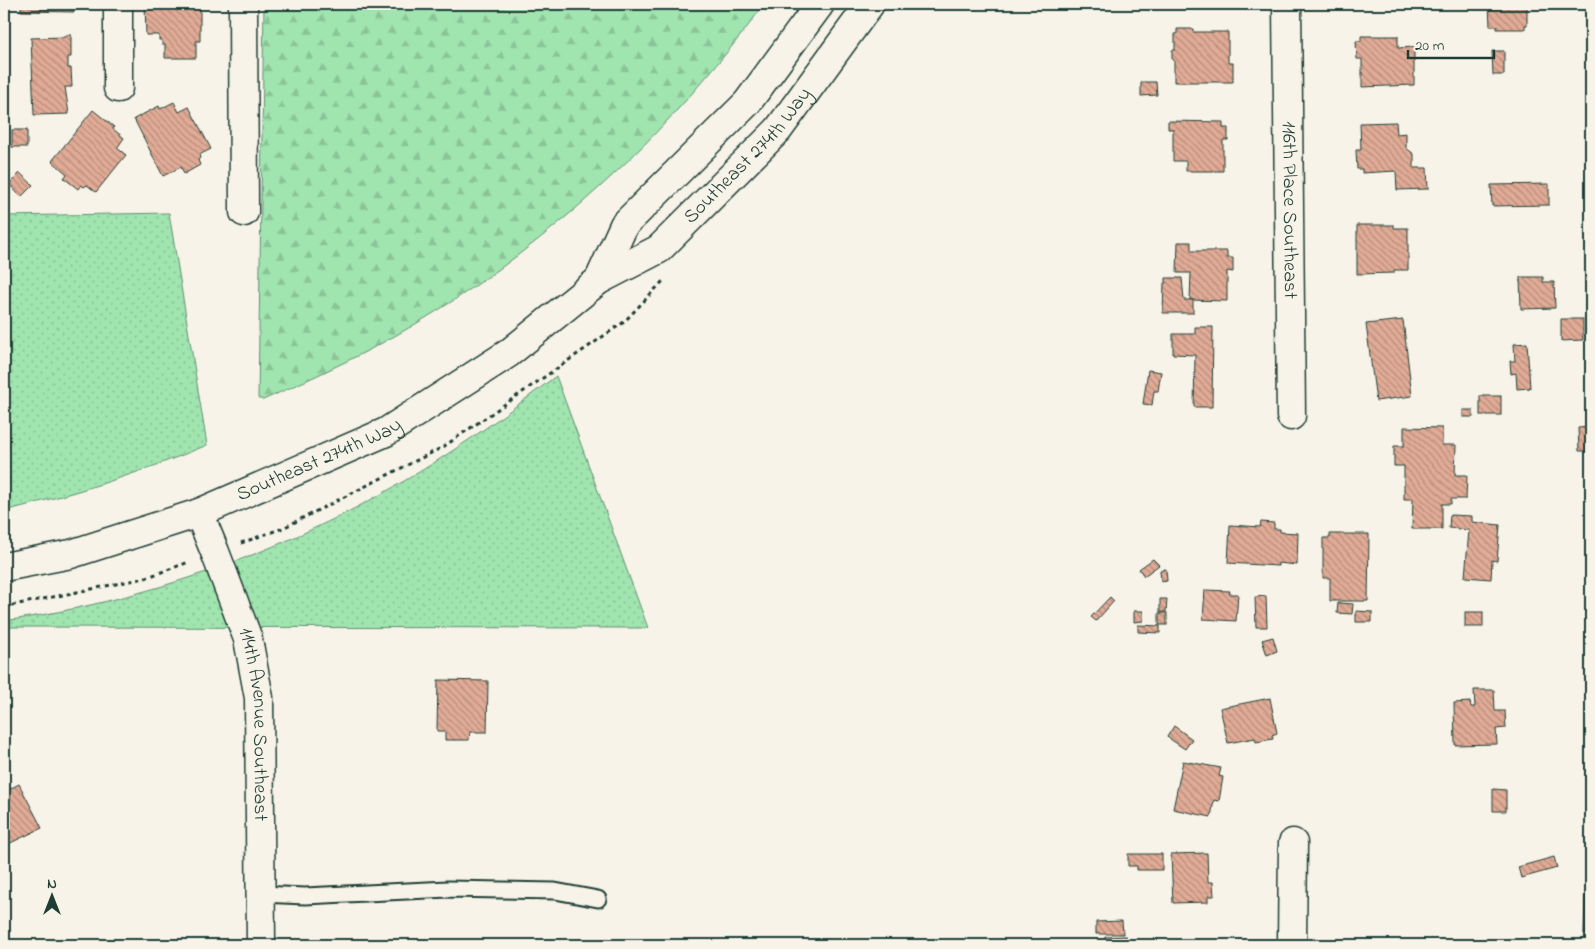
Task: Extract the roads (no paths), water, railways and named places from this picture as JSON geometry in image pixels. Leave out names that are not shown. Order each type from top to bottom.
[{"type":"main road","points":[[118,4],[118,88]]},
{"type":"main road","points":[[243,4],[244,212]]},
{"type":"main road","name":"Southeast 274th Way","points":[[599,280],[624,225],[747,103],[820,4]]},
{"type":"main road","name":"Southeast 274th Way","points":[[4,567],[71,554],[199,513],[386,432],[509,353],[599,280],[659,249],[778,130],[870,4]]},
{"type":"main road","name":"116th Place Southeast","points":[[1287,4],[1290,416]]},
{"type":"main road","name":"114th Avenue Southeast","points":[[199,513],[248,639],[259,698],[261,945]]},
{"type":"main road","points":[[1292,945],[1293,843]]},
{"type":"lane","points":[[260,894],[305,896],[448,889],[555,891],[598,899]]}]
